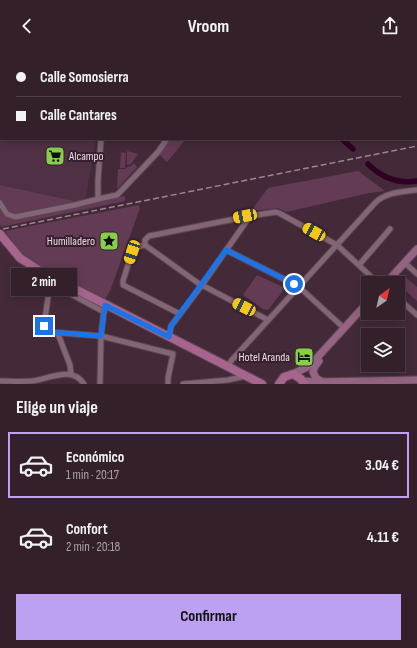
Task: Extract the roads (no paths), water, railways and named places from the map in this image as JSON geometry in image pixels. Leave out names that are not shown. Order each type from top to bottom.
[{"type":"main road","points":[[0,234],[20,258],[40,272],[104,308],[117,307],[169,337],[262,384]]},
{"type":"main road","points":[[279,384],[284,377],[293,374],[302,381]]},
{"type":"street","points":[[98,199],[101,140]]},
{"type":"street","points":[[0,203],[7,214],[15,217],[117,195],[158,152],[166,140]]},
{"type":"street","points":[[228,380],[231,369],[231,361],[379,198],[386,195],[417,190]]},
{"type":"street","points":[[145,245],[145,240],[149,236],[277,212],[337,245],[371,276]]},
{"type":"street","points":[[169,337],[171,326],[202,286],[250,216]]},
{"type":"street","points":[[359,265],[390,229]]},
{"type":"street","points":[[180,314],[123,285],[134,249],[140,245],[145,245],[202,286],[268,320]]},
{"type":"street","points":[[392,276],[417,249]]},
{"type":"street","points":[[226,250],[298,286],[344,328]]},
{"type":"street","points":[[404,263],[417,274]]},
{"type":"street","points":[[100,384],[101,336],[104,308],[50,283],[44,326],[46,330],[58,334],[101,336],[172,354],[168,384]]},
{"type":"street","points":[[405,304],[417,315]]},
{"type":"street","points":[[293,374],[307,368],[361,310]]},
{"type":"street","points":[[58,334],[70,365],[71,374]]},
{"type":"street","points":[[318,382],[313,372],[324,351]]},
{"type":"street","points":[[307,368],[302,381],[385,382],[417,380]]},
{"type":"street","points":[[0,381],[31,382],[60,374],[71,374],[79,377],[84,384]]},
{"type":"street","points":[[185,384],[228,380],[241,377],[243,374]]},
{"type":"waterway","points":[[343,140],[353,149]]},
{"type":"waterway","points":[[368,164],[384,176],[403,181],[417,181]]},
{"type":"railway","points":[[3,229],[417,146]]},
{"type":"place","name":"Alcampo","points":[[55,156]]},
{"type":"place","name":"Humilladero","points":[[109,241]]},
{"type":"place","name":"Hotel Aranda","points":[[304,357]]}]
